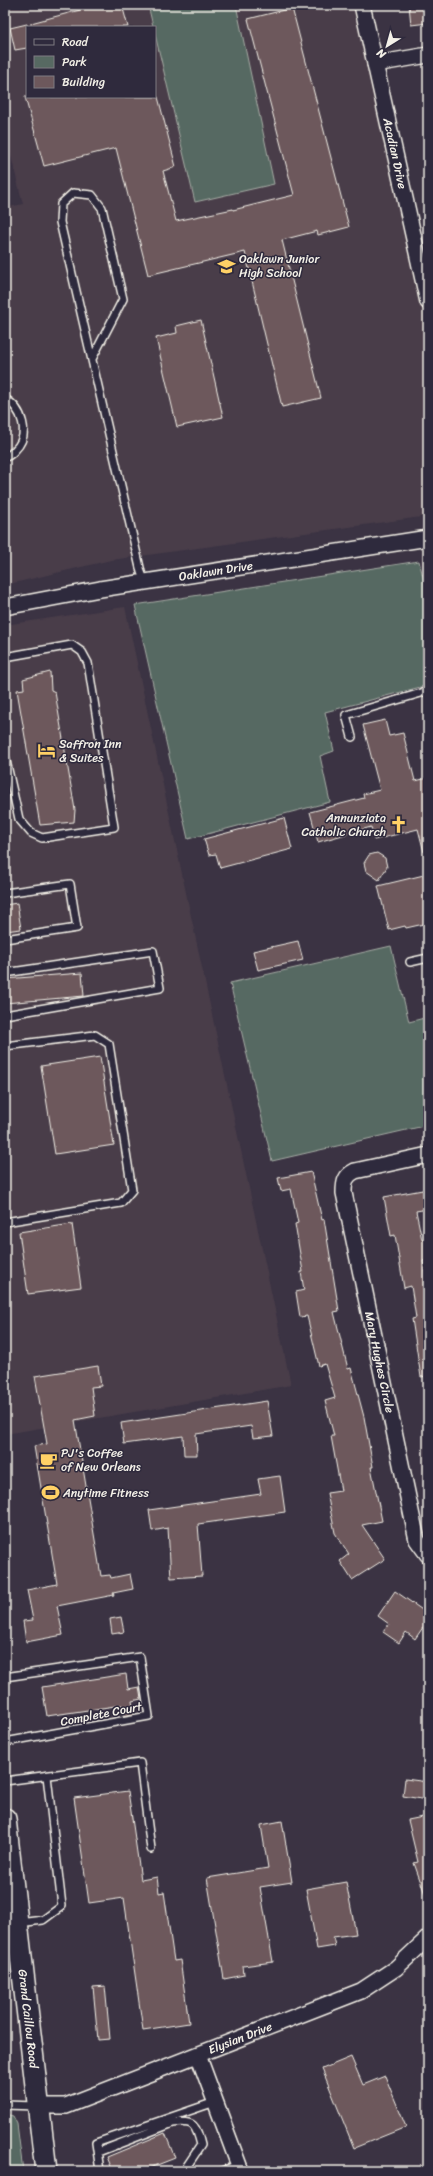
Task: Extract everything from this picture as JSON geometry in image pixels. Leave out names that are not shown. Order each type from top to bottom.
[{"type":"main road","name":"Grand Caillou Road","points":[[5,1819],[46,2171]]},
{"type":"street","name":"Acadian Drive","points":[[362,5],[428,302]]},
{"type":"street","points":[[375,64],[428,55]]},
{"type":"street","name":"Oaklawn Drive","points":[[5,607],[145,582],[428,538]]},
{"type":"street","name":"Mary Hughes Circle","points":[[428,1155],[355,1171],[348,1175],[344,1181],[344,1193],[417,1540],[428,1555]]},
{"type":"street","name":"Elysian Drive","points":[[38,2106],[66,2106],[361,1991],[396,1968],[428,1938]]},
{"type":"street","points":[[198,2055],[240,2168]]},
{"type":"lane","points":[[92,359],[123,299],[102,208],[92,195],[73,193],[61,204],[60,222],[92,359],[145,582]]},
{"type":"lane","points":[[5,399],[14,404],[24,423],[22,436],[18,447],[9,456],[5,457]]},
{"type":"lane","points":[[5,657],[72,645],[82,652],[88,663],[114,827],[42,838],[30,833],[19,819],[5,756]]},
{"type":"lane","points":[[352,737],[346,715],[428,691]]},
{"type":"lane","points":[[5,893],[70,884],[77,928],[5,939]]},
{"type":"lane","points":[[5,974],[153,951],[160,988],[5,1015]]},
{"type":"lane","points":[[410,962],[428,958]]},
{"type":"lane","points":[[5,1046],[95,1035],[109,1044],[132,1190],[121,1203],[5,1222]]},
{"type":"lane","name":"Complete Court","points":[[5,1677],[140,1657],[149,1716],[5,1742]]},
{"type":"lane","points":[[5,1781],[140,1763],[151,1850]]},
{"type":"lane","points":[[17,1924],[43,1920],[62,1906],[47,1776]]},
{"type":"lane","points":[[100,2171],[96,2143],[215,2102]]},
{"type":"lane","points":[[5,2105],[38,2106]]},
{"type":"lane","points":[[98,2152],[173,2124],[182,2122],[191,2123],[197,2128],[201,2144],[187,2166],[187,2171]]},
{"type":"lane","points":[[222,2171],[240,2168]]},
{"type":"shaded area","name":"Oaklawn Junior High School","points":[[5,5],[353,5],[428,327],[428,516],[111,560],[5,585],[5,208],[23,204],[5,132]]},
{"type":"shaded area","points":[[125,607],[291,1385],[5,1434],[5,625]]},
{"type":"green space","points":[[148,5],[236,5],[274,184],[195,202],[156,39],[156,26],[153,26]]},
{"type":"green space","points":[[419,561],[428,596],[428,685],[325,712],[334,751],[320,756],[330,802],[188,839],[135,605]]},
{"type":"green space","points":[[391,946],[409,1022],[428,1017],[428,1125],[272,1161],[230,983]]},
{"type":"green space","points":[[5,2114],[13,2116],[17,2124],[23,2171],[5,2171]]},
{"type":"building","points":[[78,5],[122,5],[128,26],[31,26],[31,23],[80,10]]},
{"type":"building","points":[[409,5],[428,5],[428,23],[411,25]]},
{"type":"building","points":[[292,8],[349,227],[318,235],[317,231],[282,240],[321,398],[282,407],[245,252],[148,275],[116,148],[44,166],[25,97],[158,97],[176,167],[163,171],[176,221],[233,210],[294,195],[248,19]]},
{"type":"building","points":[[27,24],[26,48],[15,50],[10,28]]},
{"type":"building","points":[[201,320],[223,417],[177,427],[156,338],[177,333],[176,326]]},
{"type":"building","name":"Saffron Inn & Suites","points":[[50,672],[51,690],[55,692],[75,810],[74,822],[40,825],[17,690],[24,689],[23,679]]},
{"type":"building","points":[[385,720],[389,736],[403,733],[415,781],[428,778],[428,852],[424,852],[418,829],[374,840],[371,827],[318,842],[310,812],[364,798],[363,794],[380,790],[363,725]]},
{"type":"building","points":[[284,818],[292,849],[220,868],[216,854],[209,855],[204,839]]},
{"type":"building","points":[[377,853],[385,858],[387,867],[379,880],[366,871],[364,863],[369,855]]},
{"type":"building","points":[[428,874],[428,923],[389,930],[378,886]]},
{"type":"building","points":[[17,903],[21,929],[5,931],[5,905]]},
{"type":"building","points":[[298,941],[303,960],[258,970],[253,951]]},
{"type":"building","points":[[82,973],[84,996],[5,1003],[5,979]]},
{"type":"building","points":[[100,1057],[114,1145],[55,1154],[41,1066]]},
{"type":"building","points":[[311,1172],[322,1220],[324,1219],[339,1311],[334,1312],[348,1369],[351,1368],[364,1417],[373,1467],[371,1467],[382,1521],[362,1525],[385,1559],[352,1580],[340,1561],[349,1554],[335,1533],[327,1493],[341,1491],[331,1436],[334,1436],[325,1401],[335,1398],[325,1364],[319,1366],[307,1316],[300,1317],[296,1292],[304,1290],[301,1272],[303,1272],[295,1224],[298,1223],[291,1189],[281,1191],[278,1178]]},
{"type":"building","points":[[428,1189],[428,1209],[416,1211],[422,1240],[428,1239],[428,1260],[423,1261],[428,1288],[428,1376],[421,1377],[412,1319],[416,1318],[411,1286],[404,1288],[395,1235],[391,1236],[384,1197]]},
{"type":"building","points":[[72,1224],[81,1287],[28,1294],[19,1232]]},
{"type":"building","points":[[98,1366],[101,1386],[91,1387],[95,1416],[75,1420],[101,1576],[110,1575],[111,1578],[130,1574],[133,1589],[113,1593],[114,1595],[57,1606],[63,1635],[26,1642],[23,1621],[33,1620],[27,1590],[57,1584],[34,1446],[47,1444],[35,1376]]},
{"type":"building","points":[[267,1401],[273,1436],[253,1438],[251,1426],[196,1434],[197,1455],[184,1455],[183,1436],[124,1444],[121,1423]]},
{"type":"building","points":[[280,1476],[285,1512],[198,1524],[202,1576],[171,1578],[168,1528],[152,1531],[149,1510],[261,1494],[258,1479]]},
{"type":"building","points":[[395,1591],[428,1614],[428,1620],[415,1639],[406,1632],[399,1643],[383,1632],[389,1624],[378,1616]]},
{"type":"building","points":[[121,1617],[124,1632],[112,1634],[110,1619]]},
{"type":"building","points":[[126,1674],[128,1689],[139,1687],[141,1699],[132,1701],[134,1714],[124,1716],[122,1705],[47,1716],[42,1687]]},
{"type":"building","points":[[405,1779],[428,1782],[428,1800],[403,1796]]},
{"type":"building","points":[[128,1791],[141,1880],[157,1877],[159,1893],[164,1892],[174,1961],[180,1960],[189,2023],[143,2030],[124,1898],[89,1903],[74,1798]]},
{"type":"building","points":[[428,1816],[428,1896],[426,1897],[414,1863],[418,1862],[408,1820]]},
{"type":"building","points":[[282,1821],[292,1882],[260,1887],[273,1962],[243,1966],[244,1975],[224,1979],[207,1878],[268,1868],[261,1825]]},
{"type":"building","points":[[346,1882],[356,1934],[333,1937],[335,1946],[317,1949],[306,1889]]},
{"type":"building","points":[[105,1986],[110,2039],[98,2040],[93,1987]]},
{"type":"building","points":[[351,2057],[363,2085],[385,2076],[406,2127],[354,2148],[322,2069]]},
{"type":"building","points":[[165,2133],[175,2158],[142,2171],[113,2171],[107,2157]]},
{"type":"place","name":"Oaklawn Junior High School","points":[[226,266]]},
{"type":"place","name":"Saffron Inn & Suites","points":[[46,751]]},
{"type":"place","name":"Annunziata Catholic Church","points":[[399,825]]},
{"type":"place","name":"PJ's Coffee of New Orleans","points":[[48,1460]]},
{"type":"place","name":"Anytime Fitness","points":[[50,1493]]}]
